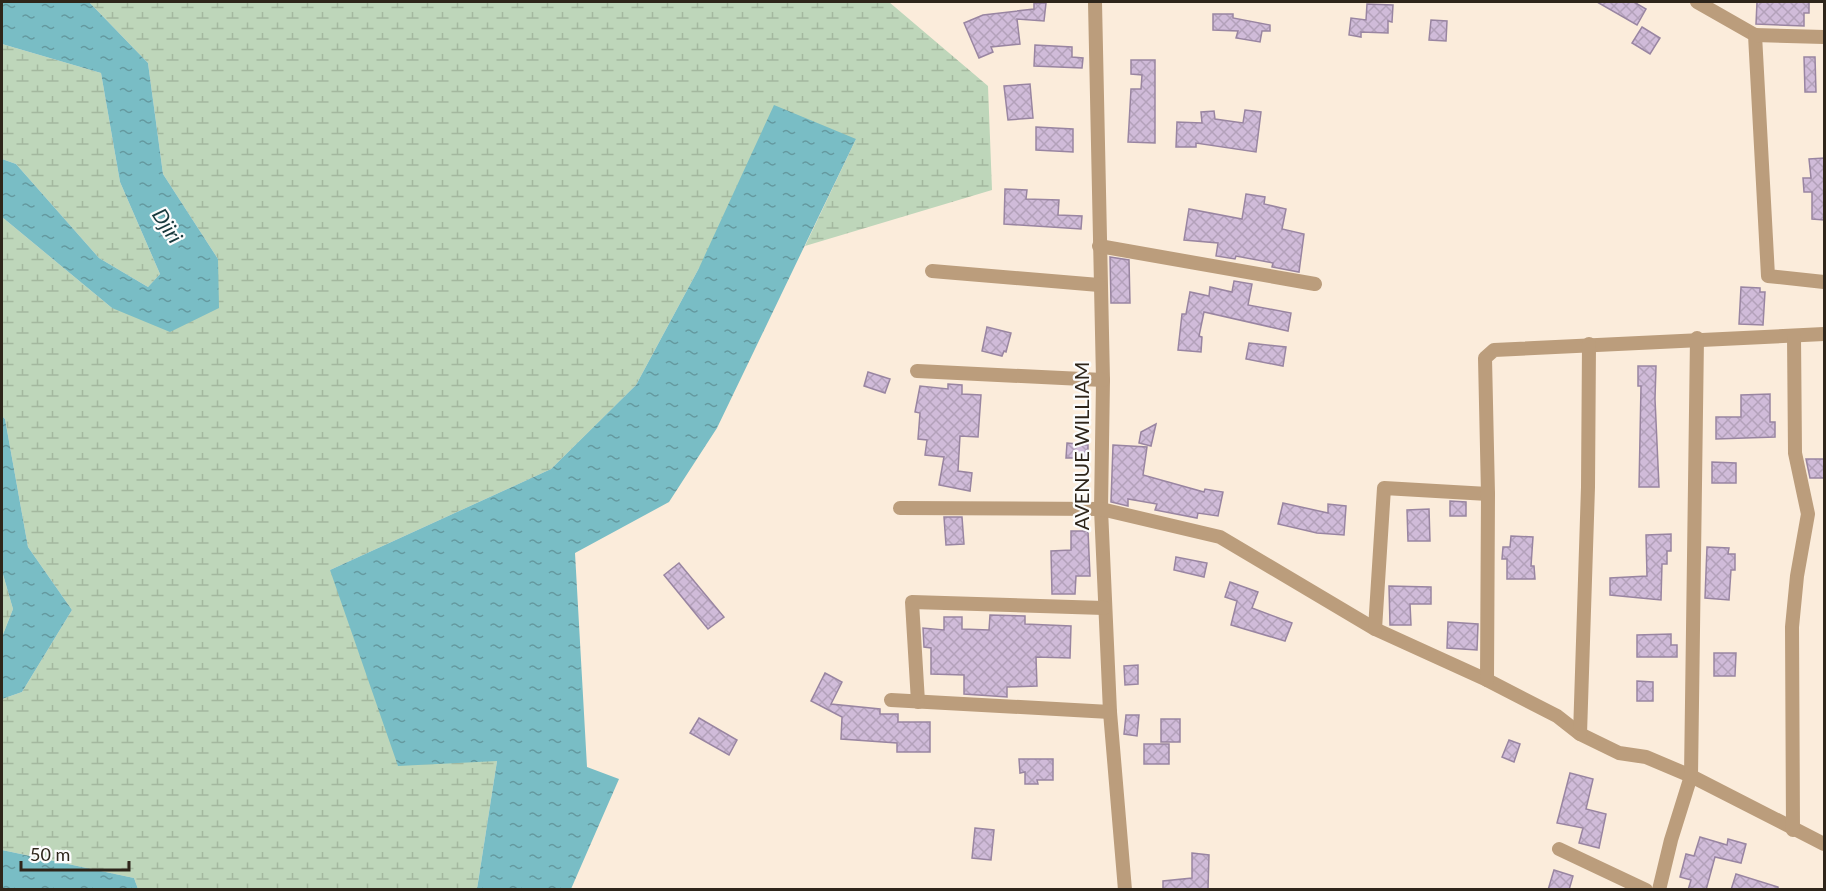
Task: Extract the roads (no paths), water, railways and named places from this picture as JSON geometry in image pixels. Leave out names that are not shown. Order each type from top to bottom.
[{"type":"street","name":"AVENUE WILLIAM","points":[[1095,2],[1104,608],[1108,627],[1110,712],[1125,890]]},
{"type":"street","points":[[1697,2],[1755,35],[1824,37]]},
{"type":"street","points":[[1755,35],[1768,276],[1824,282]]},
{"type":"street","points":[[1099,246],[1315,284]]},
{"type":"street","points":[[932,271],[1099,285]]},
{"type":"street","points":[[1487,680],[1488,494],[1485,358],[1488,353],[1494,350],[1589,344],[1824,334]]},
{"type":"street","points":[[1793,830],[1792,627],[1797,576],[1808,514],[1795,453],[1794,336]]},
{"type":"street","points":[[1659,890],[1671,840],[1691,776],[1697,338]]},
{"type":"street","points":[[1580,734],[1588,499],[1589,344]]},
{"type":"street","points":[[917,371],[1102,380]]},
{"type":"street","points":[[1375,628],[1384,488],[1488,494]]},
{"type":"street","points":[[900,508],[1101,509],[1221,537],[1375,628],[1487,680],[1557,716],[1580,734],[1619,753],[1646,757],[1691,776],[1824,844]]},
{"type":"street","points":[[918,702],[912,602],[1104,608]]},
{"type":"street","points":[[891,700],[1110,712]]},
{"type":"street","points":[[1558,849],[1646,890]]},
{"type":"water","name":"Djiri","points":[[2,2],[89,2],[148,63],[163,174],[218,259],[219,308],[170,332],[112,308],[2,217],[2,159],[16,164],[99,258],[148,287],[160,274],[120,182],[101,73],[2,44]]},
{"type":"water","points":[[774,105],[856,139],[717,428],[669,502],[575,553],[587,767],[619,779],[571,889],[477,889],[497,761],[398,766],[330,570],[551,469],[636,385],[699,268]]},
{"type":"water","points":[[2,416],[5,419],[28,547],[72,610],[22,692],[2,699],[2,637],[13,609],[2,571]]},
{"type":"water","points":[[2,850],[134,878],[138,889],[2,889]]}]
